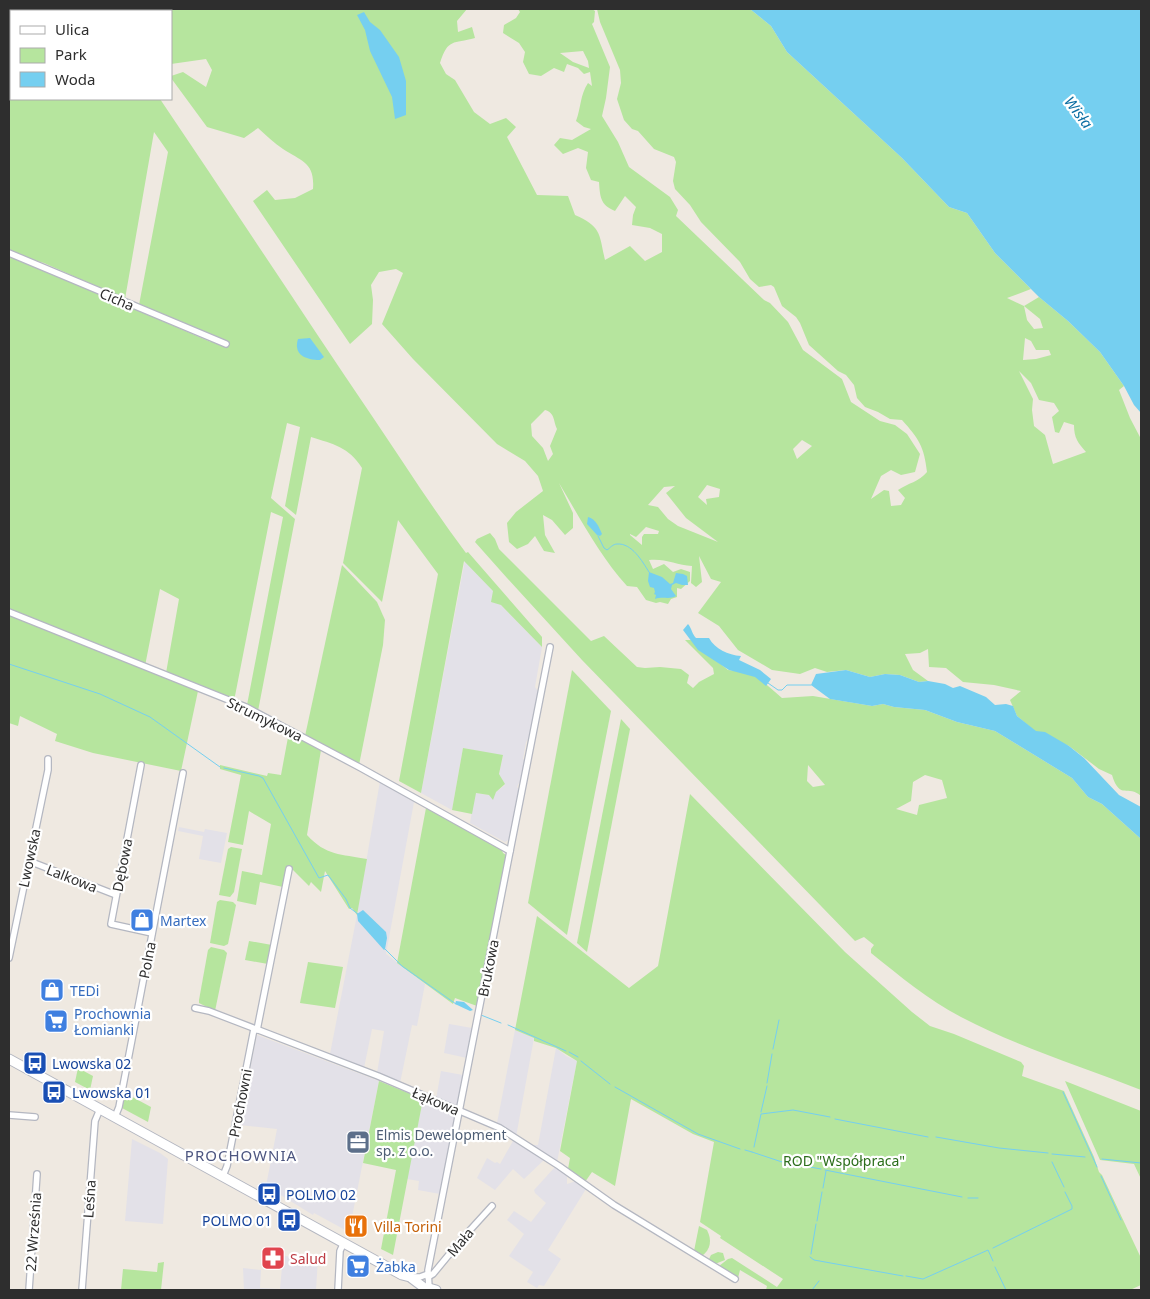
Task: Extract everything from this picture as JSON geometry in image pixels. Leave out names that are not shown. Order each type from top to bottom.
[{"type":"street","name":"Cicha","points":[[9,252],[226,344]]},
{"type":"street","name":"Strumykowa","points":[[9,612],[246,707],[361,768],[510,851]]},
{"type":"street","name":"Brukowa","points":[[429,1290],[428,1275],[550,647]]},
{"type":"street","name":"Lwowska","points":[[9,958],[48,770],[48,759]]},
{"type":"street","name":"Dębowa","points":[[141,766],[111,924],[152,933]]},
{"type":"street","name":"Polna","points":[[115,1117],[120,1107],[183,773]]},
{"type":"street","name":"Lalkowa","points":[[29,860],[116,895]]},
{"type":"street","name":"Prochowni","points":[[223,1176],[227,1166],[289,869]]},
{"type":"street","name":"Łąkowa","points":[[195,1008],[209,1011],[336,1060],[500,1128],[559,1166],[614,1205],[735,1279]]},
{"type":"street","points":[[9,1059],[429,1290]]},
{"type":"street","name":"Leśna","points":[[82,1290],[95,1121],[100,1109]]},
{"type":"street","points":[[9,1115],[34,1117]]},
{"type":"street","name":"22 Września","points":[[29,1290],[37,1174]]},
{"type":"street","name":"Mała","points":[[428,1275],[433,1274],[492,1206]]},
{"type":"street","points":[[338,1290],[341,1250],[344,1242]]},
{"type":"street","points":[[406,1276],[420,1278],[428,1275]]},
{"type":"street","points":[[406,1276],[415,1290]]},
{"type":"shaded area","points":[[465,560],[493,591],[501,605],[542,647],[535,687],[538,691],[529,738],[526,742],[521,784],[519,783],[517,787],[519,789],[510,839],[505,842],[470,823],[475,793],[489,795],[505,785],[499,774],[503,756],[463,748],[452,810],[421,793]]},
{"type":"shaded area","points":[[380,781],[414,802],[386,954],[425,984],[417,1026],[412,1025],[400,1083],[377,1073],[384,1031],[372,1029],[364,1068],[330,1054],[357,915]]},
{"type":"shaded area","points":[[179,827],[204,832],[205,829],[227,833],[221,863],[199,859],[203,836],[178,831]]},
{"type":"shaded area","points":[[449,1024],[472,1028],[467,1058],[444,1053]]},
{"type":"shaded area","points":[[515,1030],[534,1038],[516,1137],[497,1123]]},
{"type":"shaded area","points":[[257,1035],[379,1081],[349,1232],[314,1213],[313,1215],[266,1186],[277,1129],[239,1125]]},
{"type":"shaded area","points":[[556,1048],[566,1056],[577,1061],[557,1162],[532,1147],[533,1145],[538,1145]]},
{"type":"shaded area","points":[[441,1071],[463,1075],[458,1104],[454,1106],[436,1099]]},
{"type":"shaded area","points":[[423,1099],[453,1111],[455,1116],[440,1194],[418,1190],[419,1181],[407,1179]]},
{"type":"shaded area","points":[[132,1139],[168,1159],[163,1224],[125,1221]]},
{"type":"shaded area","points":[[513,1141],[544,1160],[524,1179],[513,1169],[495,1190],[477,1178],[487,1158],[500,1164]]},
{"type":"shaded area","points":[[555,1167],[567,1176],[567,1184],[576,1181],[586,1189],[548,1250],[561,1259],[544,1286],[539,1285],[537,1288],[527,1282],[533,1272],[509,1256],[524,1234],[507,1220],[514,1211],[531,1222],[546,1203],[534,1190]]},
{"type":"shaded area","points":[[283,1256],[318,1258],[316,1290],[244,1290],[243,1268],[261,1270],[260,1288],[280,1289]]},
{"type":"green space","points":[[99,9],[100,10],[14,10]]},
{"type":"green space","points":[[125,9],[467,9],[457,21],[458,32],[472,27],[475,38],[452,43],[446,49],[440,63],[446,74],[455,80],[474,112],[490,124],[506,118],[516,127],[507,137],[537,195],[568,196],[575,215],[590,223],[598,232],[605,260],[630,246],[645,261],[662,252],[662,234],[650,228],[632,225],[636,207],[625,196],[615,211],[606,206],[602,200],[599,182],[591,180],[586,168],[588,152],[578,148],[563,154],[554,145],[560,138],[572,140],[591,129],[584,127],[576,121],[585,88],[588,83],[592,86],[590,72],[584,74],[578,68],[567,64],[564,72],[554,68],[541,76],[529,74],[523,62],[525,52],[519,43],[503,33],[504,25],[516,18],[520,12],[518,9],[592,9],[595,11],[592,24],[610,67],[602,116],[618,142],[629,167],[670,197],[678,210],[676,216],[764,300],[770,303],[788,322],[803,350],[842,379],[851,402],[880,421],[895,425],[907,434],[920,454],[915,472],[901,475],[891,470],[881,476],[871,499],[884,490],[889,491],[891,506],[901,505],[905,498],[898,490],[921,478],[927,472],[922,449],[913,432],[902,420],[890,419],[865,407],[857,398],[854,385],[846,375],[838,371],[809,345],[800,323],[796,317],[782,306],[774,287],[771,285],[759,287],[750,279],[740,262],[701,222],[690,205],[675,189],[673,181],[676,162],[674,157],[654,149],[638,131],[632,129],[624,120],[617,99],[621,83],[620,70],[600,22],[597,9],[750,9],[771,26],[787,52],[902,158],[949,207],[967,213],[995,253],[1031,289],[1007,298],[1024,306],[1039,297],[1068,321],[1100,352],[1124,386],[1119,390],[1141,439],[1141,796],[1132,791],[1121,790],[1115,783],[1112,775],[1099,769],[1069,746],[1036,732],[1017,716],[1010,700],[1021,691],[994,685],[963,682],[946,668],[929,667],[928,649],[920,653],[905,654],[913,670],[928,681],[919,682],[900,675],[885,674],[870,677],[846,670],[827,672],[815,668],[800,674],[772,670],[738,650],[719,626],[698,613],[721,582],[711,579],[699,556],[702,582],[696,587],[691,583],[692,566],[660,560],[649,560],[653,569],[664,564],[673,572],[681,569],[690,572],[690,581],[681,589],[677,588],[677,597],[671,599],[668,604],[646,600],[637,587],[627,586],[608,562],[590,536],[559,483],[573,513],[573,528],[565,535],[552,520],[543,515],[545,535],[555,553],[544,551],[535,536],[528,544],[517,549],[509,542],[507,523],[516,512],[543,491],[538,476],[525,461],[497,444],[413,359],[382,324],[403,273],[396,269],[379,272],[371,285],[373,300],[372,324],[350,344],[253,201],[267,190],[275,200],[295,198],[313,189],[312,173],[306,163],[276,144],[258,128],[244,138],[207,127],[172,79],[172,76],[183,72],[206,87],[212,70],[206,59],[172,64],[172,10]],"holes":[[[583,51],[589,68],[573,62],[560,53]],[[1024,306],[1040,319],[1043,328],[1034,329],[1027,320]],[[1025,338],[1031,341],[1036,350],[1049,350],[1051,355],[1023,360]],[[1019,371],[1031,383],[1039,400],[1054,403],[1059,411],[1052,417],[1055,432],[1059,433],[1064,422],[1074,425],[1077,440],[1086,452],[1053,464],[1045,435],[1034,426],[1033,399]],[[545,410],[551,413],[553,417],[557,429],[550,446],[553,454],[548,461],[543,448],[532,436],[531,424]],[[802,440],[812,446],[797,459],[793,449]],[[707,485],[720,489],[719,497],[706,499],[707,505],[698,497]],[[675,486],[666,493],[686,518],[718,542],[678,526],[668,519],[658,507],[648,505],[664,487]],[[646,527],[659,531],[658,534],[644,534],[642,545],[630,534],[636,537]]]},
{"type":"green space","points":[[10,31],[10,100],[161,100],[442,520],[466,553],[468,552],[542,637],[542,647],[501,605],[491,602],[493,591],[464,561],[421,793],[399,781],[438,574],[398,520],[382,602],[343,563],[362,468],[352,455],[340,447],[311,437],[296,515],[285,506],[300,427],[287,423],[271,498],[295,519],[258,711],[247,705],[283,517],[271,512],[234,701],[166,673],[179,599],[160,589],[145,666],[9,610],[9,255],[211,342],[203,331],[139,305],[168,152],[154,132],[125,299],[44,263],[9,250]]},
{"type":"green space","points":[[490,533],[499,549],[591,641],[604,636],[637,667],[681,669],[689,675],[687,683],[693,688],[699,682],[714,674],[713,668],[685,640],[691,640],[728,670],[753,673],[782,698],[813,696],[872,706],[883,704],[925,710],[957,722],[995,731],[1072,778],[1088,797],[1102,804],[1141,839],[1141,1090],[1027,1047],[961,1017],[926,995],[871,953],[874,945],[864,937],[855,941],[582,660],[475,542],[477,539]],"holes":[[[808,765],[825,785],[813,787],[807,781]],[[925,775],[942,780],[947,798],[919,805],[917,815],[896,809],[911,801],[913,782]]]},
{"type":"green space","points":[[342,565],[377,602],[385,620],[383,645],[359,765],[305,736]]},
{"type":"green space","points":[[9,615],[198,691],[181,771],[93,753],[55,741],[57,734],[20,716],[18,726],[9,723]]},
{"type":"green space","points":[[572,670],[611,711],[567,935],[528,903]]},
{"type":"green space","points":[[621,719],[630,729],[587,952],[577,943]]},
{"type":"green space","points":[[289,732],[321,750],[307,835],[327,851],[367,859],[357,915],[352,908],[349,909],[325,871],[321,892],[311,882],[309,886],[291,868],[287,867],[283,887],[260,882],[256,905],[237,901],[242,871],[262,875],[271,824],[249,811],[243,845],[228,842],[241,775],[220,769],[220,765],[267,776],[268,773],[281,775]]},
{"type":"green space","points":[[463,748],[503,755],[499,774],[505,784],[496,792],[493,800],[489,795],[476,793],[472,814],[452,810]]},
{"type":"green space","name":"ROD \"Współpraca\"","points":[[690,794],[845,952],[912,1012],[930,1026],[1021,1062],[1024,1066],[1022,1076],[1064,1091],[1099,1172],[1141,1258],[1141,1285],[1130,1290],[766,1290],[767,1286],[740,1270],[738,1278],[719,1266],[732,1258],[777,1287],[783,1279],[720,1238],[721,1236],[700,1222],[714,1142],[693,1134],[631,1099],[615,1186],[592,1172],[585,1182],[568,1169],[570,1158],[560,1151],[577,1061],[556,1048],[534,1041],[534,1038],[515,1030],[537,916],[629,988],[658,966]]},
{"type":"green space","points":[[426,808],[501,847],[506,855],[477,1006],[455,998],[453,1004],[397,963]]},
{"type":"green space","points":[[231,847],[242,849],[234,892],[230,897],[219,895],[228,849]]},
{"type":"green space","points":[[220,900],[233,902],[236,905],[228,944],[224,946],[210,943],[217,902]]},
{"type":"green space","points":[[249,941],[272,945],[268,964],[245,960]]},
{"type":"green space","points":[[211,947],[224,950],[227,953],[215,1011],[199,1003],[208,950]]},
{"type":"green space","points":[[308,962],[343,967],[335,1008],[300,1003]]},
{"type":"green space","points":[[78,1068],[93,1076],[90,1090],[75,1082]]},
{"type":"green space","points":[[379,1081],[423,1099],[393,1255],[381,1249],[396,1170],[363,1163]]},
{"type":"green space","points":[[1065,1081],[1141,1111],[1141,1179],[1134,1164],[1100,1160]]},
{"type":"green space","points":[[125,1093],[151,1107],[148,1122],[122,1108]]},
{"type":"green space","points":[[699,1226],[707,1230],[710,1237],[709,1247],[702,1256],[694,1251]]},
{"type":"green space","points":[[718,1252],[723,1253],[725,1260],[715,1264],[708,1261],[711,1255]]},
{"type":"green space","points":[[164,1262],[161,1290],[121,1290],[123,1269],[157,1272],[158,1263]]},
{"type":"water","name":"Wisła","points":[[750,9],[1141,9],[1141,413],[1100,352],[1068,321],[1039,297],[995,253],[967,213],[949,207],[902,158],[787,52],[771,26]]},
{"type":"water","points":[[364,12],[370,22],[380,30],[399,57],[406,81],[406,115],[395,119],[392,97],[370,51],[365,30],[357,15]]},
{"type":"water","points":[[310,338],[324,357],[320,360],[306,358],[297,349],[298,339]]},
{"type":"water","points":[[588,517],[597,524],[602,534],[600,536],[587,524]]},
{"type":"water","points":[[649,572],[662,577],[670,584],[673,583],[676,573],[683,574],[687,576],[688,585],[676,583],[672,585],[671,589],[676,596],[655,599],[654,588],[650,587],[648,581]]},
{"type":"water","points":[[688,624],[696,638],[709,638],[718,648],[727,653],[741,656],[739,660],[760,670],[771,679],[766,686],[755,677],[729,670],[698,650],[683,630]]},
{"type":"water","points":[[846,670],[870,677],[885,674],[900,675],[919,682],[928,681],[945,684],[953,688],[960,686],[986,697],[995,705],[1006,704],[1013,706],[1017,716],[1036,731],[1045,732],[1069,746],[1084,758],[1119,795],[1141,807],[1141,839],[1102,804],[1088,797],[1072,778],[995,731],[957,722],[925,710],[883,704],[872,706],[830,699],[811,685],[816,674]]},
{"type":"water","points":[[363,910],[386,932],[387,938],[384,950],[358,921],[357,914]]},
{"type":"water","points":[[456,1001],[464,1002],[473,1010],[470,1011],[455,1004]]},
{"type":"waterway","points":[[598,536],[607,550],[617,544],[627,546],[640,558],[649,572]]},
{"type":"waterway","points":[[9,664],[100,694],[150,717],[220,767]]},
{"type":"waterway","points":[[768,683],[778,690],[782,690],[787,685],[811,685]]},
{"type":"waterway","points":[[224,768],[263,778],[319,878],[328,875],[346,899],[350,908],[358,914]]},
{"type":"waterway","points":[[385,949],[402,966],[456,1004]]},
{"type":"waterway","points":[[481,1015],[501,1023]]},
{"type":"waterway","points":[[773,1049],[779,1020]]},
{"type":"waterway","points":[[508,1025],[566,1051]]},
{"type":"waterway","points":[[569,1052],[578,1057]]},
{"type":"waterway","points":[[767,1083],[772,1054]]},
{"type":"waterway","points":[[581,1061],[610,1084]]},
{"type":"waterway","points":[[761,1112],[767,1086]]},
{"type":"waterway","points":[[615,1087],[698,1134],[740,1149]]},
{"type":"waterway","points":[[1063,1092],[1097,1167]]},
{"type":"waterway","points":[[754,1147],[761,1114],[793,1110],[830,1117]]},
{"type":"waterway","points":[[835,1119],[928,1137]]},
{"type":"waterway","points":[[936,1137],[999,1148],[1048,1153]]},
{"type":"waterway","points":[[745,1150],[752,1152]]},
{"type":"waterway","points":[[752,1152],[782,1162],[821,1169]]},
{"type":"waterway","points":[[1052,1154],[1085,1157]]},
{"type":"waterway","points":[[1102,1159],[1141,1163]]},
{"type":"waterway","points":[[1052,1162],[1064,1187]]},
{"type":"waterway","points":[[825,1170],[962,1197]]},
{"type":"waterway","points":[[823,1188],[826,1171]]},
{"type":"waterway","points":[[1101,1176],[1121,1220]]},
{"type":"waterway","points":[[817,1221],[822,1192]]},
{"type":"waterway","points":[[993,1248],[1072,1209],[1065,1192]]},
{"type":"waterway","points":[[968,1198],[978,1198]]},
{"type":"waterway","points":[[811,1254],[816,1224]]},
{"type":"waterway","points":[[906,1276],[923,1279],[988,1250],[993,1261]]},
{"type":"waterway","points":[[810,1257],[814,1260],[903,1276]]},
{"type":"waterway","points":[[995,1267],[1006,1290]]},
{"type":"waterway","points":[[812,1290],[819,1281]]},
{"type":"place","name":"Martex","points":[[142,920]]},
{"type":"place","name":"TEDi","points":[[52,990]]},
{"type":"place","name":"Prochownia Łomianki","points":[[56,1021]]},
{"type":"place","name":"Lwowska 02","points":[[35,1063]]},
{"type":"place","name":"Lwowska 01","points":[[54,1092]]},
{"type":"place","name":"Elmis Dewelopment sp. z o.o.","points":[[358,1142]]},
{"type":"place","name":"POLMO 02","points":[[269,1194]]},
{"type":"place","name":"POLMO 01","points":[[289,1220]]},
{"type":"place","name":"Villa Torini","points":[[356,1226]]},
{"type":"place","name":"Salud","points":[[273,1258]]},
{"type":"place","name":"Żabka","points":[[358,1266]]},
{"type":"district","name":"PROCHOWNIA","points":[[241,1155]]}]
